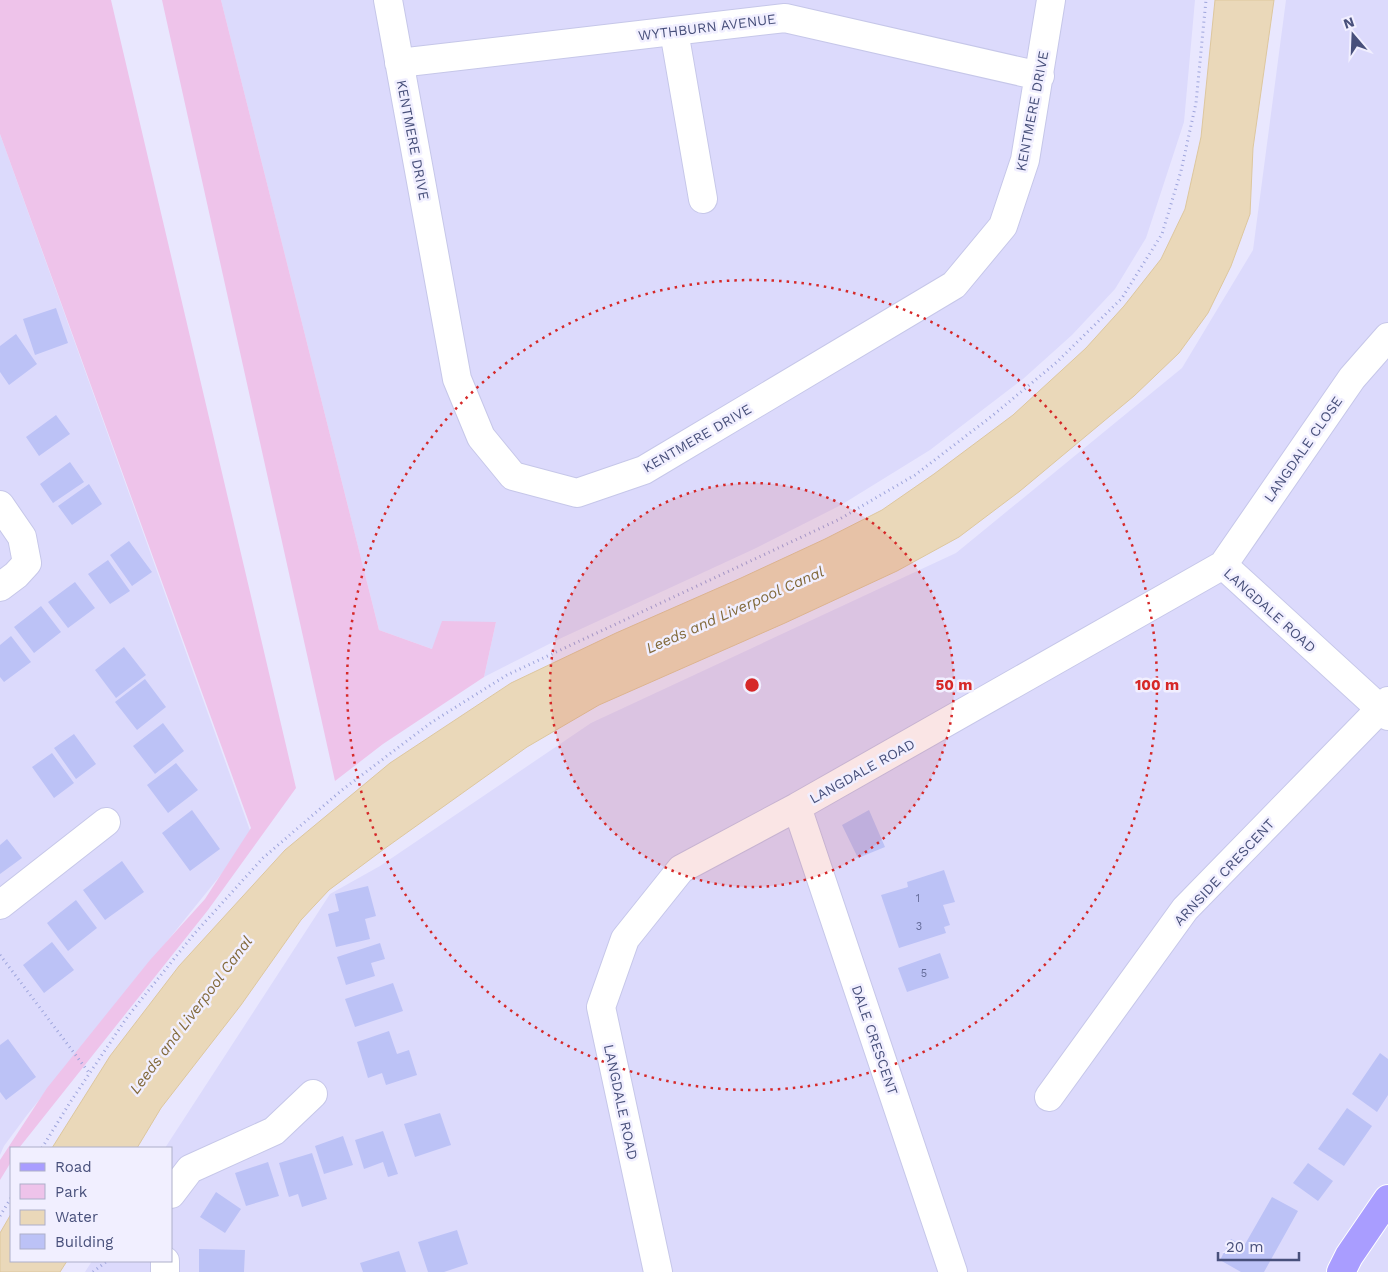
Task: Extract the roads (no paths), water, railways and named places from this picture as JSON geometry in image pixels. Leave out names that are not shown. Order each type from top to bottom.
[{"type":"main road","points":[[1341,1272],[1349,1256],[1388,1200]]},
{"type":"street","name":"KENTMERE DRIVE","points":[[388,0],[458,379],[481,437],[514,476],[577,493],[644,470],[954,285],[1003,226],[1025,160],[1051,0]]},
{"type":"street","name":"WYTHBURN AVENUE","points":[[399,63],[674,31],[785,9],[1040,76]]},
{"type":"street","points":[[674,31],[703,199]]},
{"type":"street","name":"LANGDALE CLOSE","points":[[1223,565],[1352,378],[1388,337]]},
{"type":"street","points":[[0,505],[22,537],[27,563],[0,587]]},
{"type":"street","name":"LANGDALE ROAD","points":[[658,1272],[601,1007],[624,939],[681,869],[797,807],[1223,565],[1385,709]]},
{"type":"street","name":"ARNSIDE CRESCENT","points":[[1049,1097],[1185,909],[1385,709]]},
{"type":"street","name":"DALE CRESCENT","points":[[797,807],[953,1272]]},
{"type":"street","points":[[0,906],[106,822]]},
{"type":"street","points":[[172,1193],[190,1169],[274,1131],[313,1094]]},
{"type":"water","name":"Leeds and Liverpool Canal","points":[[1215,0],[1274,0],[1253,148],[1250,214],[1231,266],[1208,313],[1179,353],[1134,396],[1020,491],[959,537],[897,571],[599,705],[527,747],[329,890],[301,920],[241,1005],[161,1108],[138,1147],[53,1147],[110,1056],[179,966],[285,850],[390,763],[511,683],[616,633],[825,539],[882,510],[1013,415],[1086,348],[1124,306],[1161,259],[1185,209],[1201,137]]},
{"type":"water","points":[[10,1216],[10,1262],[66,1262],[60,1272],[0,1272],[0,1233]]}]
